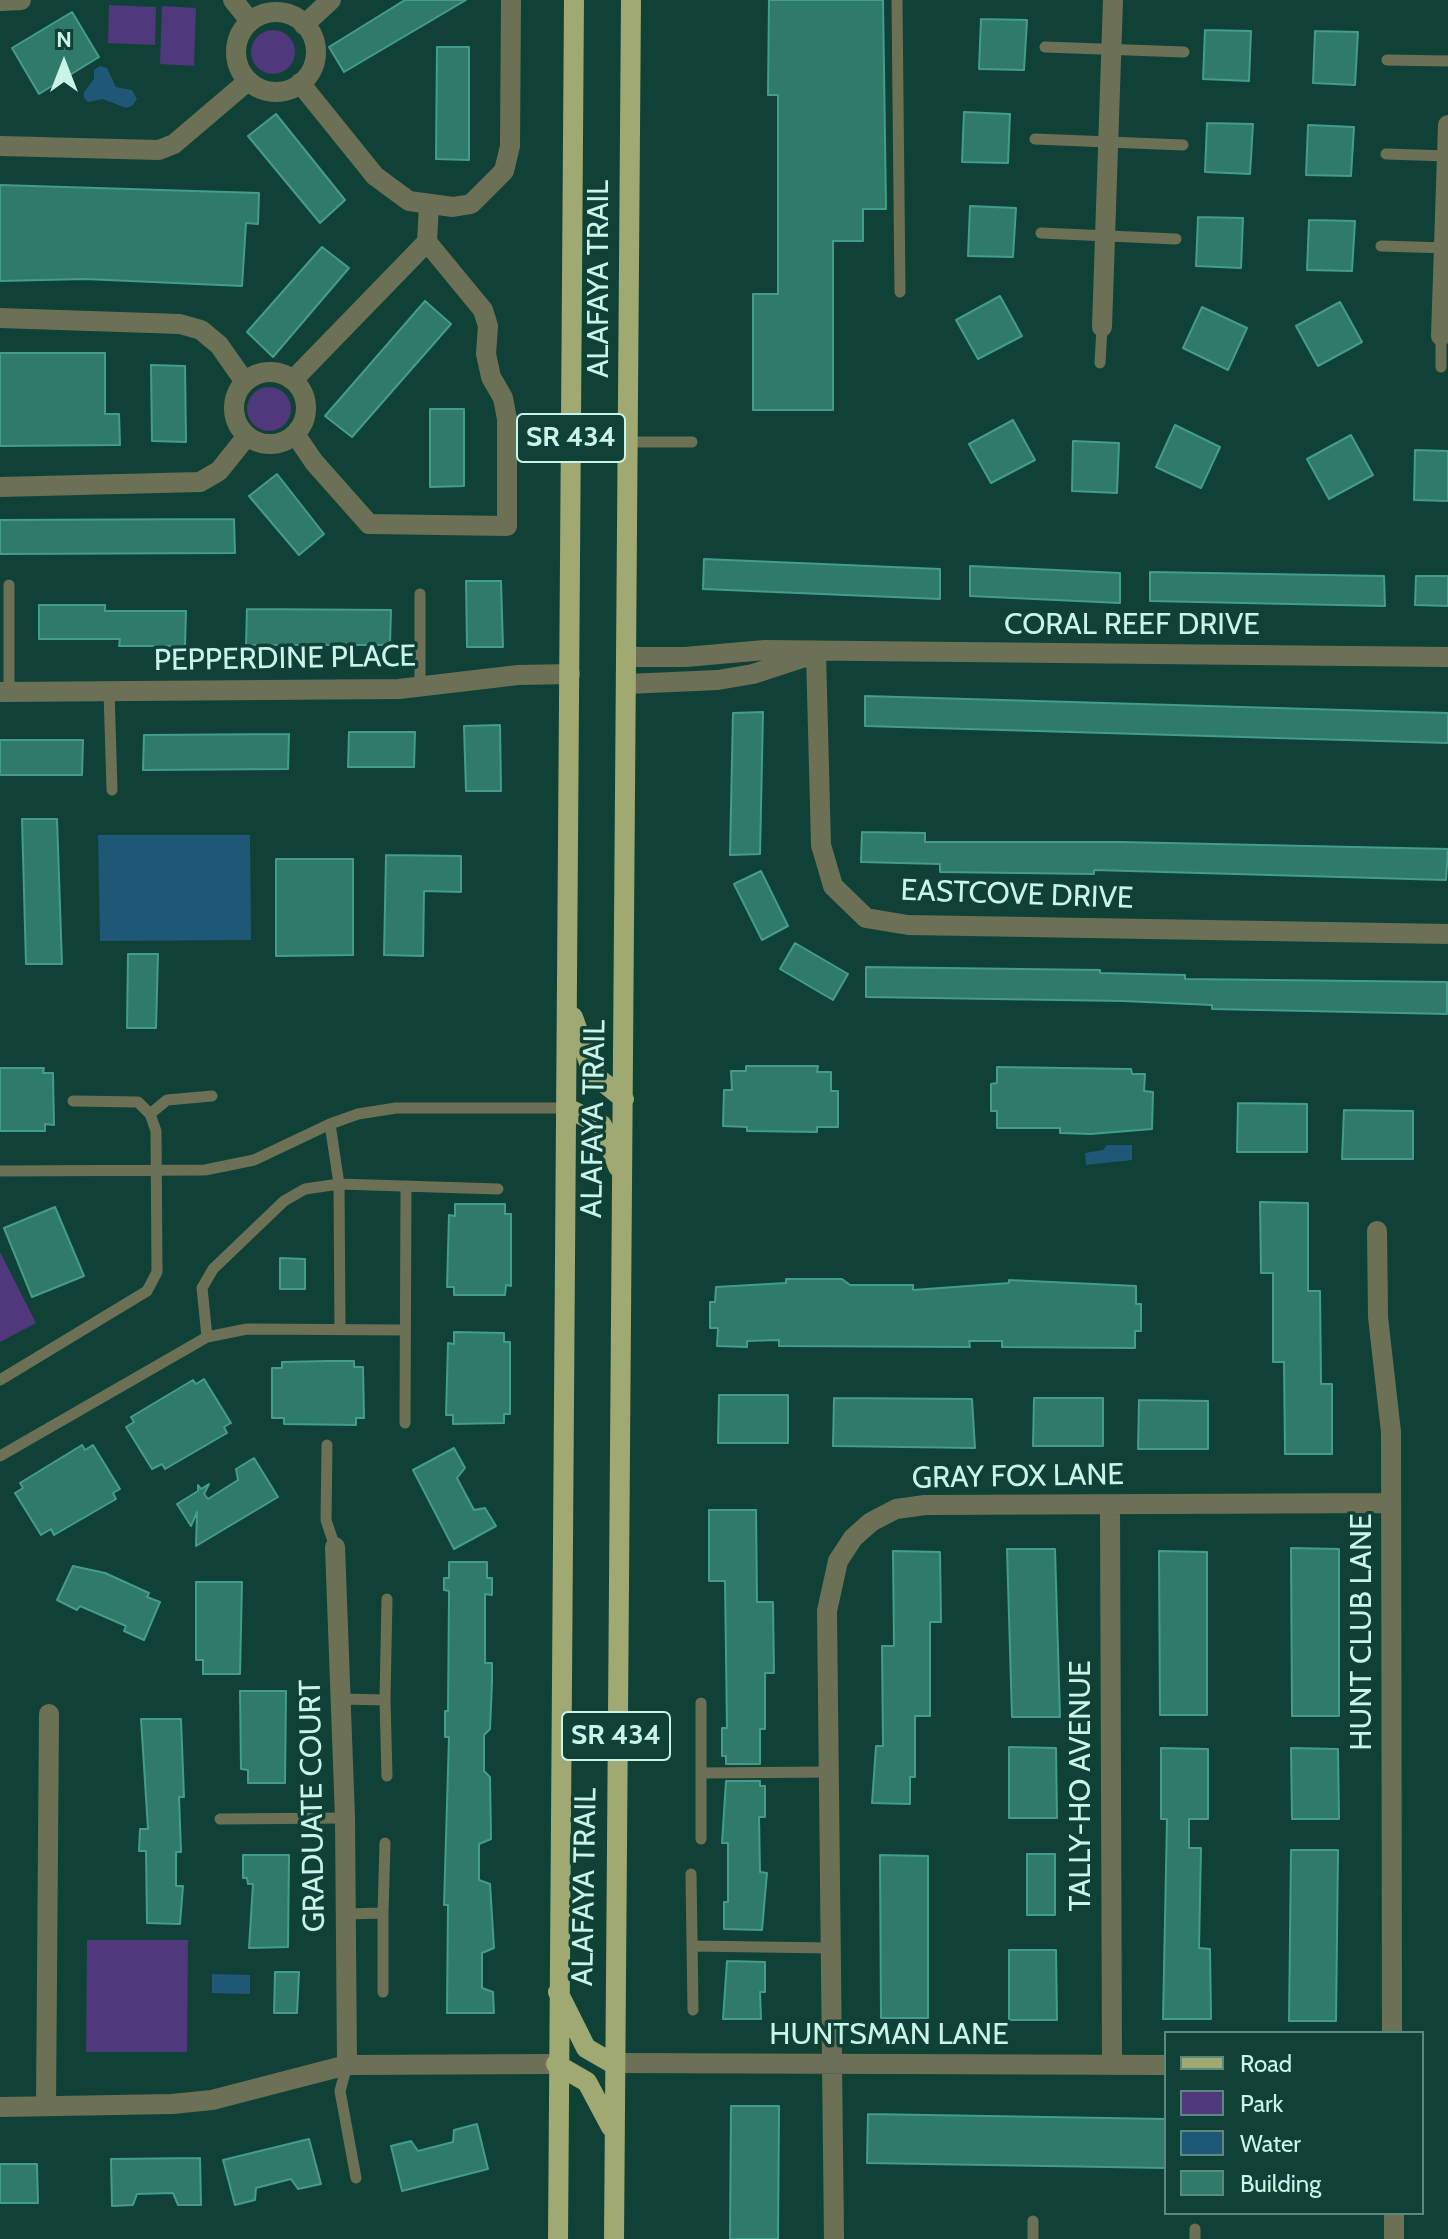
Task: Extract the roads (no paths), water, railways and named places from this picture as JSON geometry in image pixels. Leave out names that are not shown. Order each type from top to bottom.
[{"type":"main road","name":"ALAFAYA TRAIL","points":[[558,2239],[556,2064],[568,1002],[574,0]]},
{"type":"main road","name":"ALAFAYA TRAIL","points":[[614,2239],[612,2063],[624,1099],[631,0]]},
{"type":"main road","points":[[568,1002],[593,1074],[624,1099]]},
{"type":"main road","points":[[567,1108],[602,1125],[623,1178]]},
{"type":"main road","points":[[557,1988],[586,2048],[612,2063]]},
{"type":"main road","points":[[556,2064],[587,2082],[612,2130]]},
{"type":"street","points":[[0,1],[21,0]]},
{"type":"street","points":[[233,0],[250,21]]},
{"type":"street","points":[[304,25],[331,0]]},
{"type":"street","points":[[300,83],[375,176],[409,201],[453,207],[471,204],[504,171],[510,146],[511,0]]},
{"type":"street","points":[[1102,327],[1113,0]]},
{"type":"street","points":[[274,12],[287,14],[304,25],[314,40],[316,52],[314,65],[300,83],[285,91],[272,92],[248,81],[236,57],[241,32],[250,21],[274,12]]},
{"type":"street","points":[[0,146],[159,150],[174,144],[248,81]]},
{"type":"street","points":[[1441,336],[1448,125]]},
{"type":"street","points":[[293,380],[427,242],[429,204]]},
{"type":"street","points":[[295,434],[369,524],[507,526],[507,419],[503,398],[491,377],[483,310],[427,242]]},
{"type":"street","points":[[0,318],[180,324],[201,330],[219,345],[245,382]]},
{"type":"street","points":[[263,372],[274,372],[293,380],[301,389],[306,413],[295,434],[276,444],[256,442],[239,429],[233,409],[238,390],[245,382],[263,372]]},
{"type":"street","points":[[0,487],[200,482],[219,471],[247,436]]},
{"type":"street","name":"CORAL REEF DRIVE","points":[[627,657],[685,657],[765,650],[816,653],[1448,657]]},
{"type":"street","name":"CORAL REEF DRIVE","points":[[627,684],[718,680],[753,674],[816,653]]},
{"type":"street","name":"EASTCOVE DRIVE","points":[[816,653],[821,845],[833,886],[866,918],[908,925],[1448,934]]},
{"type":"street","name":"PEPPERDINE PLACE","points":[[4,692],[420,687],[518,675],[570,674]]},
{"type":"street","name":"HUNT CLUB LANE","points":[[1377,1231],[1378,1317],[1391,1432],[1392,2031]]},
{"type":"street","name":"GRAY FOX LANE","points":[[834,2239],[827,1611],[838,1561],[853,1538],[871,1522],[896,1509],[925,1505],[1391,1503]]},
{"type":"street","name":"TALLY-HO AVENUE","points":[[1110,1506],[1112,2065]]},
{"type":"street","name":"GRADUATE COURT","points":[[335,1547],[345,1818],[347,2065]]},
{"type":"street","points":[[46,2106],[49,1714]]},
{"type":"street","name":"HUNTSMAN LANE","points":[[612,2063],[1164,2065]]},
{"type":"street","points":[[0,2107],[212,2100],[347,2065],[556,2064]]},
{"type":"street","points":[[1394,2215],[1394,2239]]},
{"type":"lane","points":[[897,0],[900,292]]},
{"type":"lane","points":[[1045,47],[1184,52]]},
{"type":"lane","points":[[1387,60],[1448,61]]},
{"type":"lane","points":[[1035,139],[1183,145]]},
{"type":"lane","points":[[1386,154],[1448,156]]},
{"type":"lane","points":[[1041,233],[1176,239]]},
{"type":"lane","points":[[1381,246],[1446,248]]},
{"type":"lane","points":[[1100,363],[1102,327]]},
{"type":"lane","points":[[1441,336],[1441,367]]},
{"type":"lane","points":[[628,442],[692,442]]},
{"type":"lane","points":[[4,692],[9,585]]},
{"type":"lane","points":[[420,594],[420,687]]},
{"type":"lane","points":[[109,691],[112,790]]},
{"type":"lane","points":[[150,1114],[167,1100],[212,1096]]},
{"type":"lane","points":[[0,1380],[147,1291],[157,1272],[156,1131],[150,1114],[138,1102],[73,1101]]},
{"type":"lane","points":[[0,1171],[205,1170],[254,1160],[330,1124],[396,1108],[567,1108]]},
{"type":"lane","points":[[330,1124],[339,1184],[340,1329]]},
{"type":"lane","points":[[207,1337],[202,1288],[213,1269],[284,1201],[305,1189],[339,1184],[498,1189]]},
{"type":"lane","points":[[405,1423],[406,1186]]},
{"type":"lane","points":[[0,1456],[161,1360],[207,1337],[247,1329],[405,1330]]},
{"type":"lane","points":[[327,1445],[326,1520],[335,1547]]},
{"type":"lane","points":[[387,1599],[387,1776]]},
{"type":"lane","points":[[341,1699],[385,1700]]},
{"type":"lane","points":[[701,1703],[701,1839]]},
{"type":"lane","points":[[702,1773],[830,1772]]},
{"type":"lane","points":[[220,1819],[345,1818]]},
{"type":"lane","points":[[383,1992],[385,1843]]},
{"type":"lane","points":[[691,1874],[693,2010]]},
{"type":"lane","points":[[346,1914],[383,1913]]},
{"type":"lane","points":[[692,1946],[831,1948]]},
{"type":"lane","points":[[347,2065],[340,2091],[356,2178]]},
{"type":"lane","points":[[1033,2221],[1033,2239]]},
{"type":"water","points":[[100,66],[107,68],[116,87],[132,90],[137,99],[132,106],[126,108],[103,99],[88,102],[84,98],[84,92],[94,79],[94,70]]},
{"type":"water","points":[[98,835],[250,835],[251,940],[100,941]]},
{"type":"water","points":[[1107,1145],[1132,1145],[1132,1160],[1086,1165],[1085,1153],[1103,1150]]},
{"type":"water","points":[[212,1974],[250,1975],[250,1994],[212,1993]]}]
